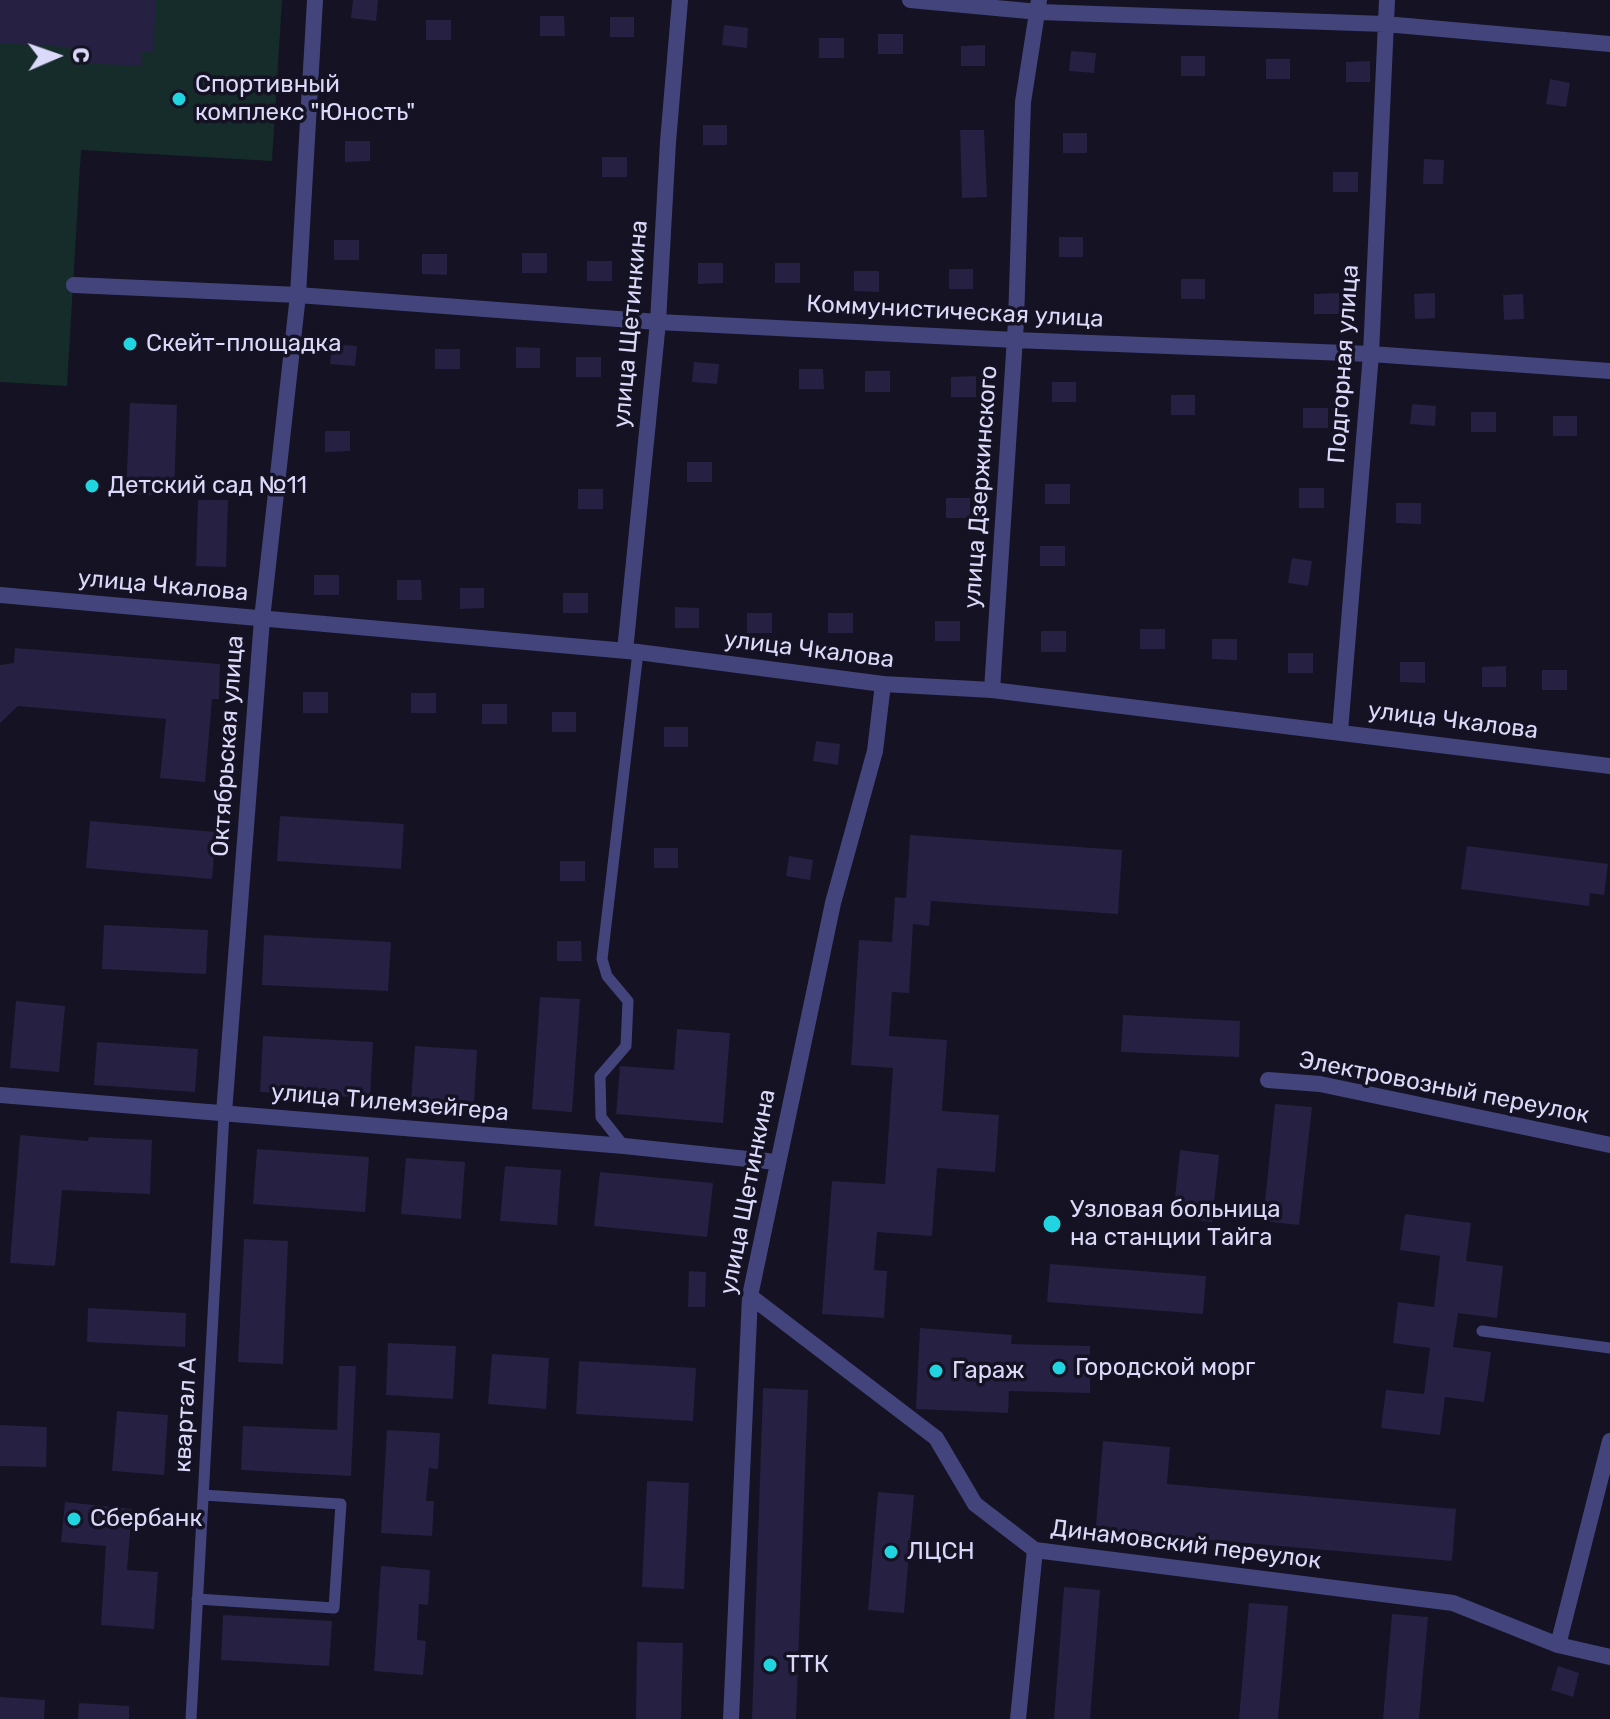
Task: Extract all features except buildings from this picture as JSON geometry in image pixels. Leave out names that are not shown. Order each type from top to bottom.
[{"type":"street","name":"Октябрьская улица","points":[[224,1113],[262,619],[298,295],[315,0]]},
{"type":"street","name":"улица Щетинкина","points":[[632,651],[680,0]]},
{"type":"street","points":[[910,0],[1385,24],[1610,44]]},
{"type":"street","name":"Подгорная улица","points":[[1340,731],[1371,354],[1387,0]]},
{"type":"street","name":"улица Дзержинского","points":[[992,690],[1015,340],[1023,102],[1039,6]]},
{"type":"street","name":"Коммунистическая улица","points":[[74,285],[298,295],[658,322],[1371,354],[1610,371]]},
{"type":"street","name":"улица Чкалова","points":[[0,595],[632,651],[883,684],[992,690],[1610,766]]},
{"type":"street","name":"улица Щетинкина","points":[[731,1719],[750,1296],[833,903],[875,751],[883,684]]},
{"type":"street","name":"Электровозный переулок","points":[[1268,1080],[1320,1084],[1610,1145]]},
{"type":"street","name":"улица Тилемзейгера","points":[[0,1095],[624,1146],[776,1162]]},
{"type":"street","name":"Динамовский переулок","points":[[750,1296],[936,1438],[975,1504],[1035,1550],[1453,1603],[1558,1645],[1610,1657]]},
{"type":"street","points":[[1558,1645],[1610,1441]]},
{"type":"street","points":[[1018,1719],[1035,1550]]},
{"type":"lane","points":[[624,1146],[601,1117],[600,1076],[626,1046],[628,1001],[607,976],[602,959],[632,651]]},
{"type":"lane","name":"квартал А","points":[[191,1719],[224,1113]]},
{"type":"lane","points":[[1482,1331],[1610,1348]]},
{"type":"lane","points":[[197,1599],[334,1608],[341,1504],[203,1495]]},
{"type":"green space","points":[[0,0],[282,0],[272,161],[81,150],[67,386],[0,382]]},
{"type":"place","name":"Спортивный комплекс \"Юность\"","points":[[179,99]]},
{"type":"place","name":"Скейт-площадка","points":[[130,344]]},
{"type":"place","name":"Детский сад №11","points":[[92,486]]},
{"type":"place","name":"Узловая больница на станции Тайга","points":[[1052,1224]]},
{"type":"place","name":"Городской морг","points":[[1059,1368]]},
{"type":"place","name":"Гараж","points":[[936,1371]]},
{"type":"place","name":"Сбербанк","points":[[74,1519]]},
{"type":"place","name":"ЛЦСН","points":[[891,1552]]},
{"type":"place","name":"ТТК","points":[[770,1665]]}]
